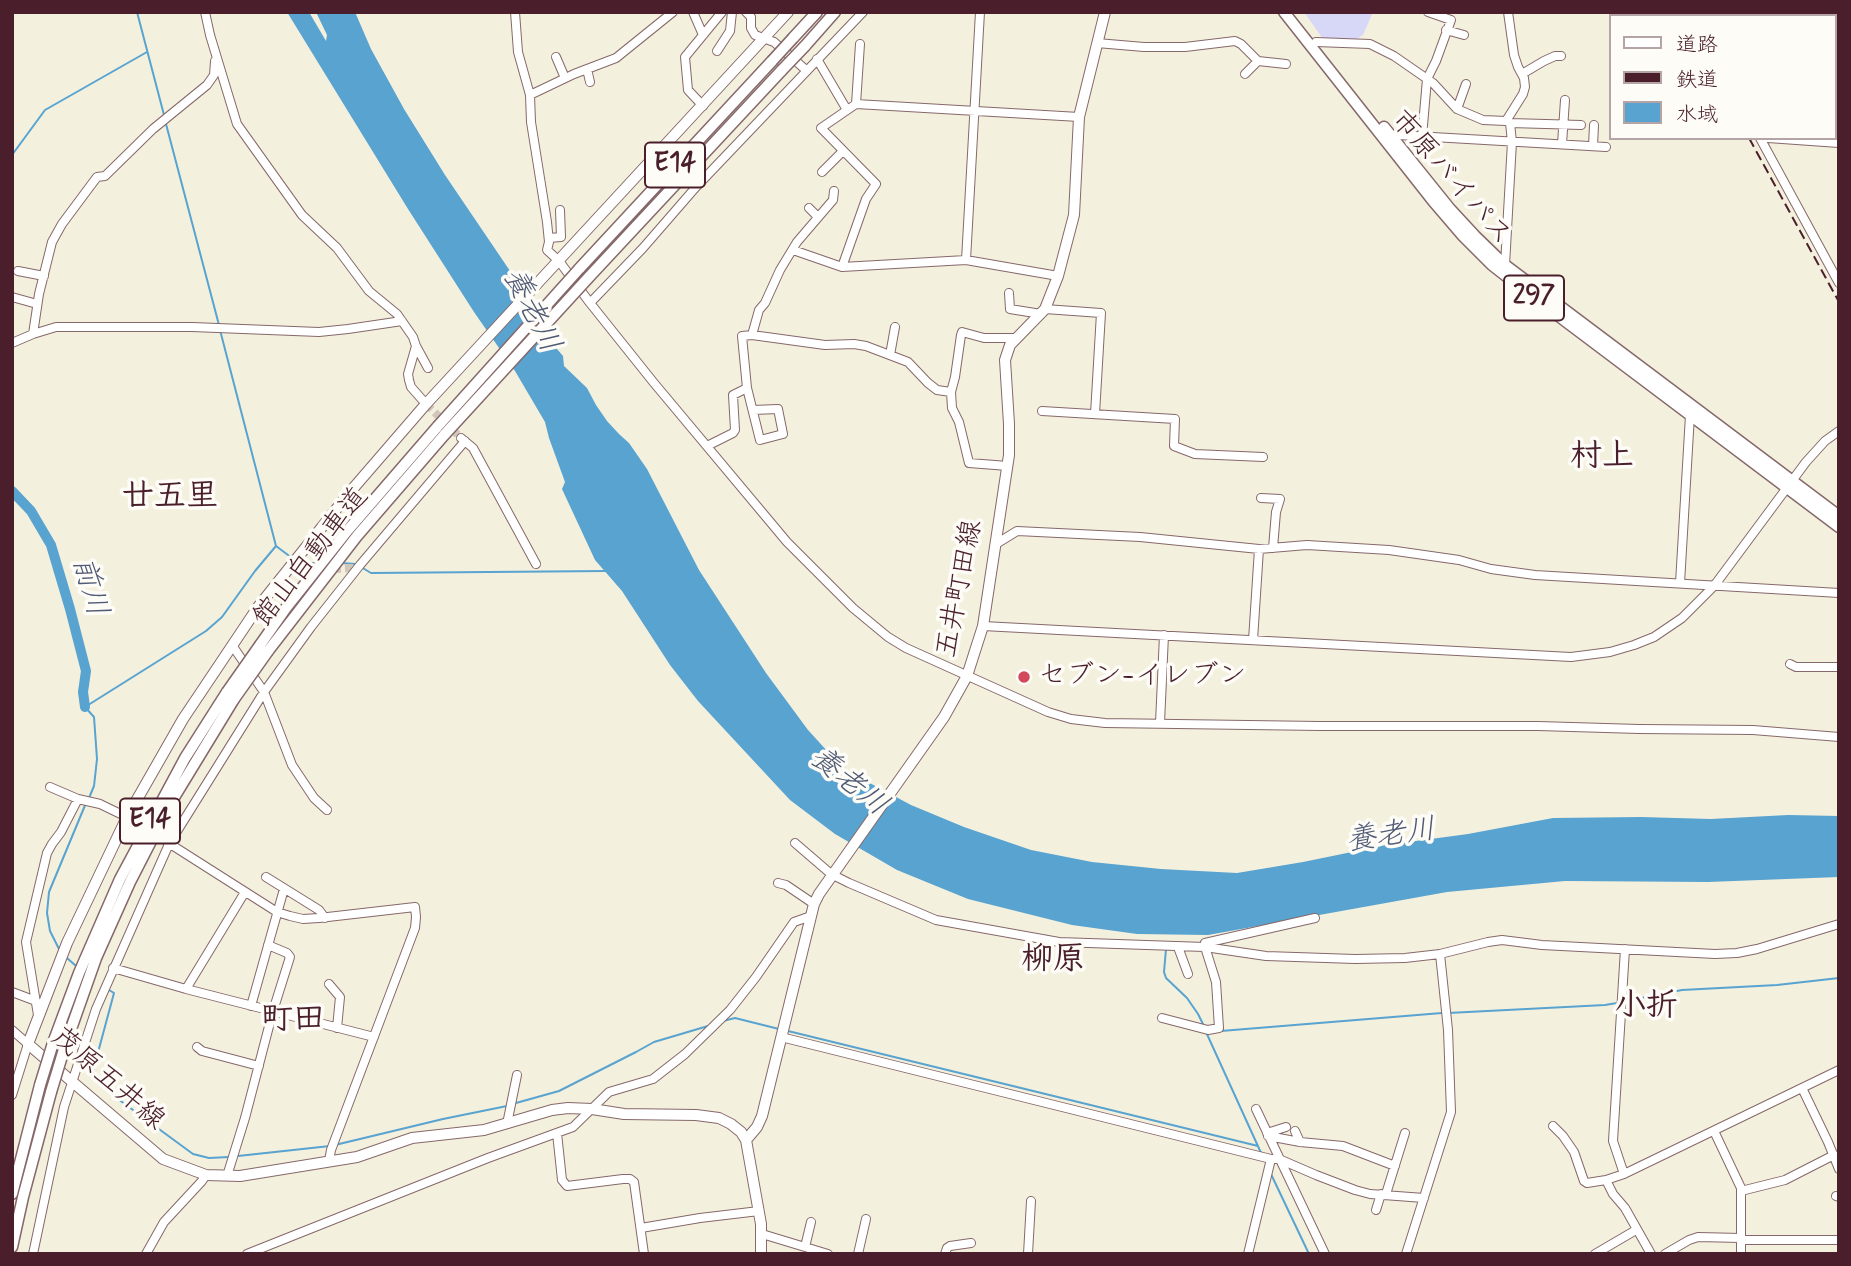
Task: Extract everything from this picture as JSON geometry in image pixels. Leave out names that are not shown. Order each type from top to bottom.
[{"type":"highway","points":[[793,38],[811,12]]},
{"type":"highway","name":"館山自動車道","points":[[442,430],[579,269],[817,12]]},
{"type":"highway","name":"館山自動車道","points":[[12,1194],[53,1044],[76,996],[120,879],[185,758],[264,648],[286,608],[348,530],[589,277],[835,12]]},
{"type":"highway","name":"市原バイパス","points":[[1284,12],[1433,201],[1481,254],[1524,290],[1690,415],[1839,516]]},
{"type":"highway","name":"市原バイパス","points":[[1294,12],[1450,209],[1505,265],[1789,484],[1839,527]]},
{"type":"highway","name":"館山自動車道","points":[[12,1247],[76,996]]},
{"type":"main road","points":[[559,261],[788,12]]},
{"type":"main road","name":"五井町田線","points":[[746,1140],[762,1116],[814,904],[824,884],[944,717],[967,676],[983,626],[1008,466],[1010,424],[1005,360],[1010,345],[1043,311],[1058,276],[1073,215],[1079,117],[1105,12]]},
{"type":"main road","name":"茂原五井線","points":[[559,261],[426,404],[350,492],[292,570],[258,607],[232,645],[183,719],[67,943],[28,1044],[163,1159],[206,1175],[240,1176],[357,1157],[412,1138],[468,1133],[568,1108],[624,1114],[719,1118],[741,1132],[746,1140]]},
{"type":"main road","points":[[746,1140],[759,1211],[761,1254]]},
{"type":"street","points":[[205,12],[234,117],[243,134],[302,215],[337,248],[369,291],[402,321],[428,368]]},
{"type":"street","points":[[515,12],[518,52],[530,95],[531,122],[549,238],[547,250],[559,261],[654,383],[787,541],[853,608],[906,648],[1048,712],[1071,719],[1105,723],[1753,730],[1839,737]]},
{"type":"street","points":[[530,95],[616,58],[673,12]]},
{"type":"street","points":[[693,12],[703,35]]},
{"type":"street","points":[[703,106],[688,90],[685,57],[722,12]]},
{"type":"street","points":[[717,51],[730,31],[732,12]]},
{"type":"street","points":[[746,12],[751,17],[753,32],[774,42],[806,70]]},
{"type":"street","points":[[590,303],[863,12]]},
{"type":"street","points":[[967,260],[980,12]]},
{"type":"street","points":[[1422,137],[1427,79],[1454,16],[1429,12]]},
{"type":"street","points":[[1505,265],[1511,142],[1508,122],[1523,94],[1525,83],[1514,55],[1508,12]]},
{"type":"street","points":[[1446,30],[1464,35]]},
{"type":"street","points":[[1837,40],[1837,96]]},
{"type":"street","points":[[1097,43],[1185,47],[1235,41],[1258,61],[1286,64]]},
{"type":"street","points":[[1316,42],[1370,44],[1394,56],[1433,83],[1458,109],[1483,120],[1581,125]]},
{"type":"street","points":[[856,104],[860,44]]},
{"type":"street","points":[[33,334],[37,304],[52,242],[76,203],[97,177],[105,176],[153,129],[207,85],[214,75],[215,54]]},
{"type":"street","points":[[1522,74],[1544,61],[1561,56]]},
{"type":"street","points":[[556,57],[565,78]]},
{"type":"street","points":[[817,59],[847,110]]},
{"type":"street","points":[[1245,74],[1258,61]]},
{"type":"street","points":[[587,69],[590,82]]},
{"type":"street","points":[[1458,109],[1466,84]]},
{"type":"street","points":[[1562,144],[1565,100]]},
{"type":"street","points":[[842,267],[866,199],[876,184],[821,128],[856,104],[1079,117]]},
{"type":"street","points":[[1593,146],[1594,125]]},
{"type":"street","points":[[1393,138],[1398,135],[1606,147]]},
{"type":"street","points":[[1761,140],[1839,283]]},
{"type":"street","points":[[1792,140],[1839,144]]},
{"type":"street","points":[[822,172],[844,151]]},
{"type":"street","points":[[752,335],[759,310],[780,271],[797,242],[833,200],[834,191]]},
{"type":"street","points":[[809,208],[818,217]]},
{"type":"street","points":[[549,238],[561,237],[560,210]]},
{"type":"street","points":[[793,250],[842,267],[967,260],[1058,276]]},
{"type":"street","points":[[18,271],[44,276]]},
{"type":"street","points":[[1010,293],[1010,309],[1101,313],[1095,414]]},
{"type":"street","points":[[12,297],[37,304]]},
{"type":"street","points":[[12,343],[56,327],[192,327],[319,332],[402,321]]},
{"type":"street","points":[[890,355],[895,327]]},
{"type":"street","points":[[1008,466],[969,463],[960,422],[952,408],[951,392],[962,332],[984,338],[1017,338]]},
{"type":"street","points":[[753,410],[778,408],[783,434],[760,440],[747,388],[742,336],[825,345],[866,345],[908,362],[937,390],[951,392]]},
{"type":"street","points":[[416,346],[408,374],[411,387],[426,404]]},
{"type":"street","points":[[707,446],[733,433],[733,395],[747,388]]},
{"type":"street","points":[[1042,411],[1175,419],[1174,446],[1195,454],[1263,457]]},
{"type":"street","points":[[1680,583],[1690,415]]},
{"type":"street","points":[[983,626],[1591,656],[1654,637],[1682,618],[1713,586],[1789,484],[1816,451],[1837,431]]},
{"type":"street","points":[[33,1254],[50,1168],[72,1082],[96,1009],[167,842],[264,692],[356,568],[463,440],[473,448],[536,564]]},
{"type":"street","points":[[1261,498],[1280,499],[1273,548]]},
{"type":"street","points":[[997,529],[1140,537],[1259,549],[1307,545],[1389,550],[1535,575],[1839,593]]},
{"type":"street","points":[[996,544],[1017,531]]},
{"type":"street","points":[[1253,640],[1259,549]]},
{"type":"street","points":[[1160,723],[1164,635]]},
{"type":"street","points":[[232,645],[264,692],[292,765],[314,798],[327,810]]},
{"type":"street","points":[[1790,664],[1796,667],[1839,667]]},
{"type":"street","points":[[50,787],[78,799],[100,804],[131,819]]},
{"type":"street","points":[[39,1017],[26,942],[47,853],[78,799]]},
{"type":"street","points":[[167,842],[277,912],[303,919],[415,907],[415,928],[329,1161]]},
{"type":"street","points":[[795,843],[831,874],[936,920],[1059,942],[1205,947],[1266,957],[1405,958],[1440,954],[1494,940],[1698,954],[1737,953],[1839,924]]},
{"type":"street","points":[[266,877],[319,910],[324,918]]},
{"type":"street","points":[[778,883],[814,904]]},
{"type":"street","points":[[251,1006],[284,888]]},
{"type":"street","points":[[186,989],[245,892]]},
{"type":"street","points":[[247,1254],[573,1127],[609,1092],[653,1079],[685,1055],[730,1010],[793,922],[811,916]]},
{"type":"street","points":[[1162,1018],[1208,1030],[1219,1028],[1216,982],[1205,943],[1315,918]]},
{"type":"street","points":[[227,1176],[272,1011],[290,957],[268,945]]},
{"type":"street","points":[[1178,947],[1188,974]]},
{"type":"street","points":[[1624,1174],[1613,1141],[1625,949]]},
{"type":"street","points":[[1406,1254],[1451,1112],[1448,1030],[1440,954]]},
{"type":"street","points":[[113,968],[374,1037]]},
{"type":"street","points":[[330,984],[340,996],[337,1028]]},
{"type":"street","points":[[12,992],[36,1001]]},
{"type":"street","points":[[12,1030],[28,1044],[12,1095]]},
{"type":"street","points":[[781,1037],[1275,1159],[1355,1190],[1424,1198]]},
{"type":"street","points":[[197,1047],[202,1051],[259,1066]]},
{"type":"street","points":[[1553,1126],[1574,1152],[1584,1181],[1587,1183],[1606,1180],[1624,1174],[1839,1070]]},
{"type":"street","points":[[507,1124],[517,1074]]},
{"type":"street","points":[[1802,1088],[1839,1169]]},
{"type":"street","points":[[1256,1109],[1275,1159],[1325,1254]]},
{"type":"street","points":[[1268,1135],[1286,1127]]},
{"type":"street","points":[[1714,1130],[1741,1191],[1741,1254]]},
{"type":"street","points":[[1295,1131],[1300,1142]]},
{"type":"street","points":[[556,1133],[562,1180],[567,1186],[623,1179],[634,1182],[644,1254]]},
{"type":"street","points":[[1376,1210],[1395,1166],[1405,1133]]},
{"type":"street","points":[[1268,1135],[1300,1142],[1343,1146],[1395,1166]]},
{"type":"street","points":[[1741,1191],[1785,1180],[1834,1155]]},
{"type":"street","points":[[1248,1254],[1275,1159]]},
{"type":"street","points":[[146,1254],[164,1222],[206,1175]]},
{"type":"street","points":[[1606,1180],[1651,1254]]},
{"type":"street","points":[[1028,1254],[1031,1201]]},
{"type":"street","points":[[640,1228],[699,1217],[759,1211]]},
{"type":"street","points":[[858,1254],[866,1219]]},
{"type":"street","points":[[804,1247],[811,1222]]},
{"type":"street","points":[[1595,1254],[1636,1230]]},
{"type":"street","points":[[762,1234],[828,1254]]},
{"type":"street","points":[[1665,1254],[1698,1237],[1839,1240]]},
{"type":"street","points":[[945,1254],[950,1246],[971,1243]]},
{"type":"shaded area","points":[[1304,12],[1373,12],[1363,35],[1355,40],[1323,39]]},
{"type":"water","name":"養老川","points":[[287,12],[309,12],[326,41],[327,35],[316,12],[355,12],[371,49],[404,109],[445,175],[548,327],[557,349],[563,356],[564,366],[587,388],[607,421],[629,443],[647,469],[699,570],[766,673],[808,730],[851,773],[911,805],[964,827],[1031,850],[1092,862],[1237,873],[1553,818],[1711,819],[1788,815],[1839,816],[1839,877],[1708,882],[1565,881],[1447,892],[1208,935],[1137,934],[1072,925],[968,899],[897,870],[835,834],[790,800],[698,701],[670,665],[622,591],[595,560],[562,489],[565,482],[545,422],[515,371],[408,209]]},
{"type":"waterway","points":[[137,12],[164,115]]},
{"type":"waterway","points":[[12,155],[45,110],[147,52]]},
{"type":"waterway","points":[[166,124],[219,325]]},
{"type":"waterway","points":[[220,330],[276,546],[292,558]]},
{"type":"waterway","name":"前川","points":[[12,491],[31,511],[51,545],[86,671],[83,692],[85,707]]},
{"type":"waterway","points":[[89,798],[94,786],[97,759],[94,717],[85,707],[206,631],[222,617],[276,546]]},
{"type":"waterway","points":[[299,563],[315,563]]},
{"type":"waterway","points":[[341,563],[356,564]]},
{"type":"waterway","points":[[361,567],[371,573],[606,571]]},
{"type":"waterway","points":[[59,949],[50,931],[47,913],[49,892],[86,803]]},
{"type":"waterway","points":[[1166,949],[1166,978],[1187,998],[1203,1024]]},
{"type":"waterway","points":[[67,958],[76,966]]},
{"type":"waterway","points":[[1626,1001],[1682,990],[1777,985],[1839,978]]},
{"type":"waterway","points":[[109,990],[114,993],[93,1071],[96,1078],[118,1099],[193,1154],[209,1158],[229,1157]]},
{"type":"waterway","points":[[1448,1013],[1617,1003]]},
{"type":"waterway","points":[[1221,1031],[1442,1013]]},
{"type":"waterway","points":[[723,1021],[735,1018],[779,1029]]},
{"type":"waterway","points":[[516,1103],[559,1091],[654,1042],[708,1026]]},
{"type":"waterway","points":[[788,1031],[1258,1146]]},
{"type":"waterway","points":[[1206,1032],[1262,1155]]},
{"type":"waterway","points":[[335,1145],[507,1106]]},
{"type":"waterway","points":[[238,1156],[330,1146]]},
{"type":"waterway","points":[[1270,1172],[1309,1254]]},
{"type":"tunnel","points":[[426,404],[461,438]]},
{"type":"tunnel","points":[[297,571],[354,568]]},
{"type":"railway","points":[[1750,140],[1839,302]]},
{"type":"place","name":"セブン-イレブン","points":[[1024,677]]},
{"type":"district","name":"村上","points":[[1602,458]]},
{"type":"district","name":"廿五里","points":[[170,498]]},
{"type":"district","name":"柳原","points":[[1053,961]]},
{"type":"district","name":"小折","points":[[1646,1008]]},
{"type":"district","name":"町田","points":[[293,1021]]}]
